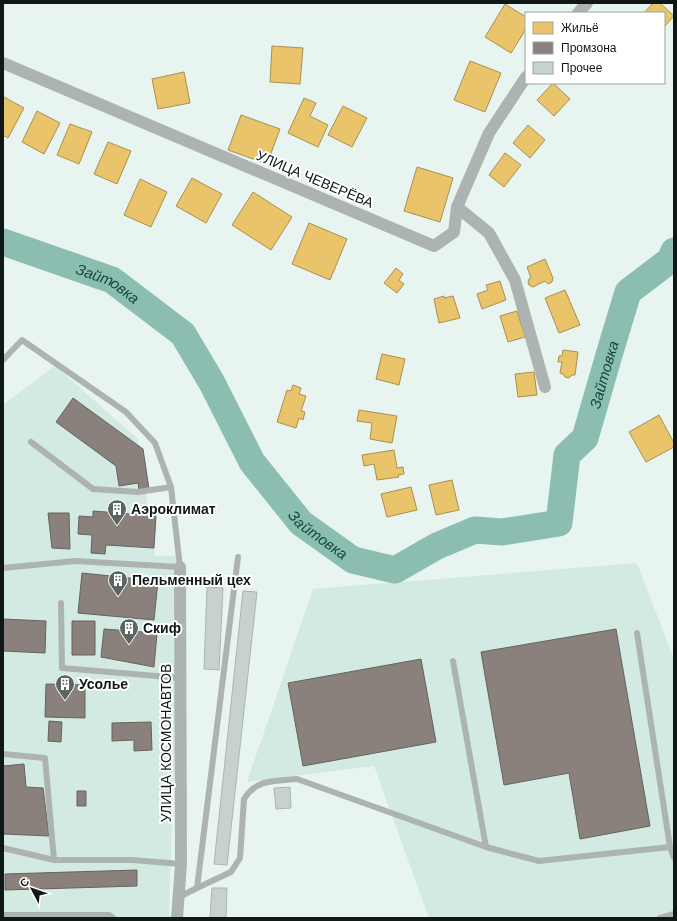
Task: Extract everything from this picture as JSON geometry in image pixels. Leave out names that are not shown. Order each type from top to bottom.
[{"type":"street","points":[[579,12],[586,3]]},
{"type":"street","name":"УЛИЦА ЧЕВЕРЁВА","points":[[3,63],[434,246],[454,232],[457,207],[489,133],[525,79]]},
{"type":"street","points":[[457,207],[490,233],[515,280],[545,387]]},
{"type":"street","name":"УЛИЦА КОСМОНАВТОВ","points":[[177,918],[181,864],[180,567]]},
{"type":"lane","points":[[3,360],[22,340],[126,412],[155,443],[171,487],[180,567],[75,561],[3,568]]},
{"type":"lane","points":[[31,442],[93,490],[138,492],[171,487]]},
{"type":"lane","points":[[197,888],[238,557]]},
{"type":"lane","points":[[61,603],[62,668],[180,678]]},
{"type":"lane","points":[[637,633],[670,847],[674,858]]},
{"type":"lane","points":[[453,662],[486,847]]},
{"type":"lane","points":[[3,754],[45,758],[54,860]]},
{"type":"lane","points":[[179,897],[231,872],[240,858],[244,799],[249,791],[265,782],[296,778],[486,847],[539,861],[670,847]]},
{"type":"lane","points":[[3,848],[54,860],[132,860],[181,864]]},
{"type":"lane","points":[[660,918],[674,914]]},
{"type":"lane","points":[[3,915],[109,915],[114,918]]},
{"type":"shaded area","points":[[55,366],[138,439],[155,556],[181,556],[169,918],[3,918],[3,405]]},
{"type":"shaded area","points":[[637,563],[674,659],[674,918],[429,918],[374,766],[247,782],[313,589]]},
{"type":"building: Жильё","points":[[653,3],[660,3],[674,16],[665,26],[665,12],[645,12]]},
{"type":"building: Жильё","points":[[505,4],[525,16],[525,31],[511,53],[485,37]]},
{"type":"building: Жильё","points":[[272,46],[303,48],[300,84],[270,82]]},
{"type":"building: Жильё","points":[[470,61],[501,73],[485,112],[454,100]]},
{"type":"building: Жильё","points":[[184,72],[190,103],[158,109],[152,79]]},
{"type":"building: Жильё","points":[[552,84],[554,84],[570,99],[554,116],[537,100]]},
{"type":"building: Жильё","points":[[4,97],[24,108],[8,138],[3,135]]},
{"type":"building: Жильё","points":[[304,98],[316,103],[310,116],[328,125],[318,147],[288,133]]},
{"type":"building: Жильё","points":[[343,106],[367,118],[352,147],[328,135]]},
{"type":"building: Жильё","points":[[37,111],[60,123],[44,154],[22,142]]},
{"type":"building: Жильё","points":[[241,115],[280,129],[267,164],[228,150]]},
{"type":"building: Жильё","points":[[70,124],[92,132],[79,164],[57,155]]},
{"type":"building: Жильё","points":[[528,125],[545,140],[530,158],[513,143]]},
{"type":"building: Жильё","points":[[108,142],[131,151],[117,184],[94,174]]},
{"type":"building: Жильё","points":[[505,153],[521,165],[504,187],[489,175]]},
{"type":"building: Жильё","points":[[417,167],[453,178],[440,222],[404,211]]},
{"type":"building: Жильё","points":[[192,178],[222,194],[206,223],[176,206]]},
{"type":"building: Жильё","points":[[140,179],[167,192],[151,227],[124,215]]},
{"type":"building: Жильё","points":[[253,192],[292,217],[271,250],[232,225]]},
{"type":"building: Жильё","points":[[309,223],[347,239],[330,280],[292,264]]},
{"type":"building: Жильё","points":[[545,259],[553,278],[552,282],[548,284],[545,281],[533,287],[529,285],[528,282],[531,278],[527,267]]},
{"type":"building: Жильё","points":[[396,268],[403,274],[399,280],[404,284],[397,293],[384,283]]},
{"type":"building: Жильё","points":[[500,281],[506,300],[482,309],[477,294],[488,290],[486,285]]},
{"type":"building: Жильё","points":[[565,290],[580,325],[559,333],[545,298]]},
{"type":"building: Жильё","points":[[444,296],[444,298],[453,296],[460,318],[439,323],[434,299]]},
{"type":"building: Жильё","points":[[517,311],[525,337],[508,342],[500,316]]},
{"type":"building: Жильё","points":[[563,350],[578,352],[575,375],[572,375],[569,378],[560,373],[562,362],[558,362],[559,356],[562,356]]},
{"type":"building: Жильё","points":[[382,354],[405,359],[399,385],[376,379]]},
{"type":"building: Жильё","points":[[534,372],[537,395],[518,397],[515,374]]},
{"type":"building: Жильё","points":[[293,385],[301,388],[299,394],[306,396],[301,411],[305,412],[303,420],[299,418],[296,428],[277,422],[287,390],[291,391]]},
{"type":"building: Жильё","points":[[359,410],[397,416],[392,443],[370,439],[372,423],[357,421]]},
{"type":"building: Жильё","points":[[659,415],[674,443],[674,447],[646,462],[629,432]]},
{"type":"building: Жильё","points":[[394,450],[397,468],[403,467],[404,474],[398,475],[399,477],[377,480],[374,464],[364,466],[362,455]]},
{"type":"building: Жильё","points":[[452,480],[459,510],[436,515],[429,485]]},
{"type":"building: Жильё","points":[[411,487],[417,510],[387,517],[381,494]]},
{"type":"building: Промзона","points":[[73,398],[143,449],[149,489],[139,490],[138,483],[119,486],[116,466],[56,422]]},
{"type":"building: Промзона","name":"Аэроклимат","points":[[93,511],[156,516],[154,548],[106,545],[105,554],[91,553],[92,535],[78,534],[79,516],[93,517]]},
{"type":"building: Промзона","points":[[48,513],[69,513],[70,549],[52,548]]},
{"type":"building: Промзона","name":"Пельменный цех","points":[[82,573],[158,581],[154,620],[78,613]]},
{"type":"building: Промзона","points":[[3,619],[46,621],[45,653],[3,651]]},
{"type":"building: Промзона","points":[[72,621],[95,621],[95,655],[72,655]]},
{"type":"building: Промзона","name":"Скиф","points":[[104,629],[157,633],[154,667],[101,657]]},
{"type":"building: Промзона","points":[[616,629],[650,826],[580,839],[569,773],[504,785],[481,652]]},
{"type":"building: Промзона","points":[[421,659],[436,742],[303,766],[288,683]]},
{"type":"building: Промзона","name":"Усолье","points":[[46,684],[85,685],[85,718],[45,717]]},
{"type":"building: Промзона","points":[[49,721],[62,722],[61,742],[48,741]]},
{"type":"building: Промзона","points":[[151,722],[152,750],[134,751],[134,740],[112,741],[112,723]]},
{"type":"building: Промзона","points":[[24,764],[26,787],[43,788],[49,836],[3,834],[3,766]]},
{"type":"building: Промзона","points":[[77,791],[86,791],[86,806],[77,806]]},
{"type":"building: Промзона","points":[[137,870],[137,886],[5,890],[5,874]]},
{"type":"building: Прочее","points":[[207,587],[223,588],[219,670],[204,669]]},
{"type":"building: Прочее","points":[[243,591],[257,592],[227,865],[214,864]]},
{"type":"building: Прочее","points":[[290,787],[291,808],[276,809],[274,788]]},
{"type":"building: Прочее","points":[[212,888],[227,888],[226,918],[210,918]]},
{"type":"waterway","name":"Зайтовка","points":[[3,242],[112,280],[183,334],[212,383],[252,462],[301,523],[353,560],[395,570],[437,546],[475,530],[502,532],[559,523],[567,455],[585,438],[628,292],[670,260],[674,251]]},
{"type":"place","name":"Аэроклимат","points":[[117,526]]},
{"type":"place","name":"Пельменный цех","points":[[118,597]]},
{"type":"place","name":"Скиф","points":[[129,645]]},
{"type":"place","name":"Усолье","points":[[65,701]]}]
